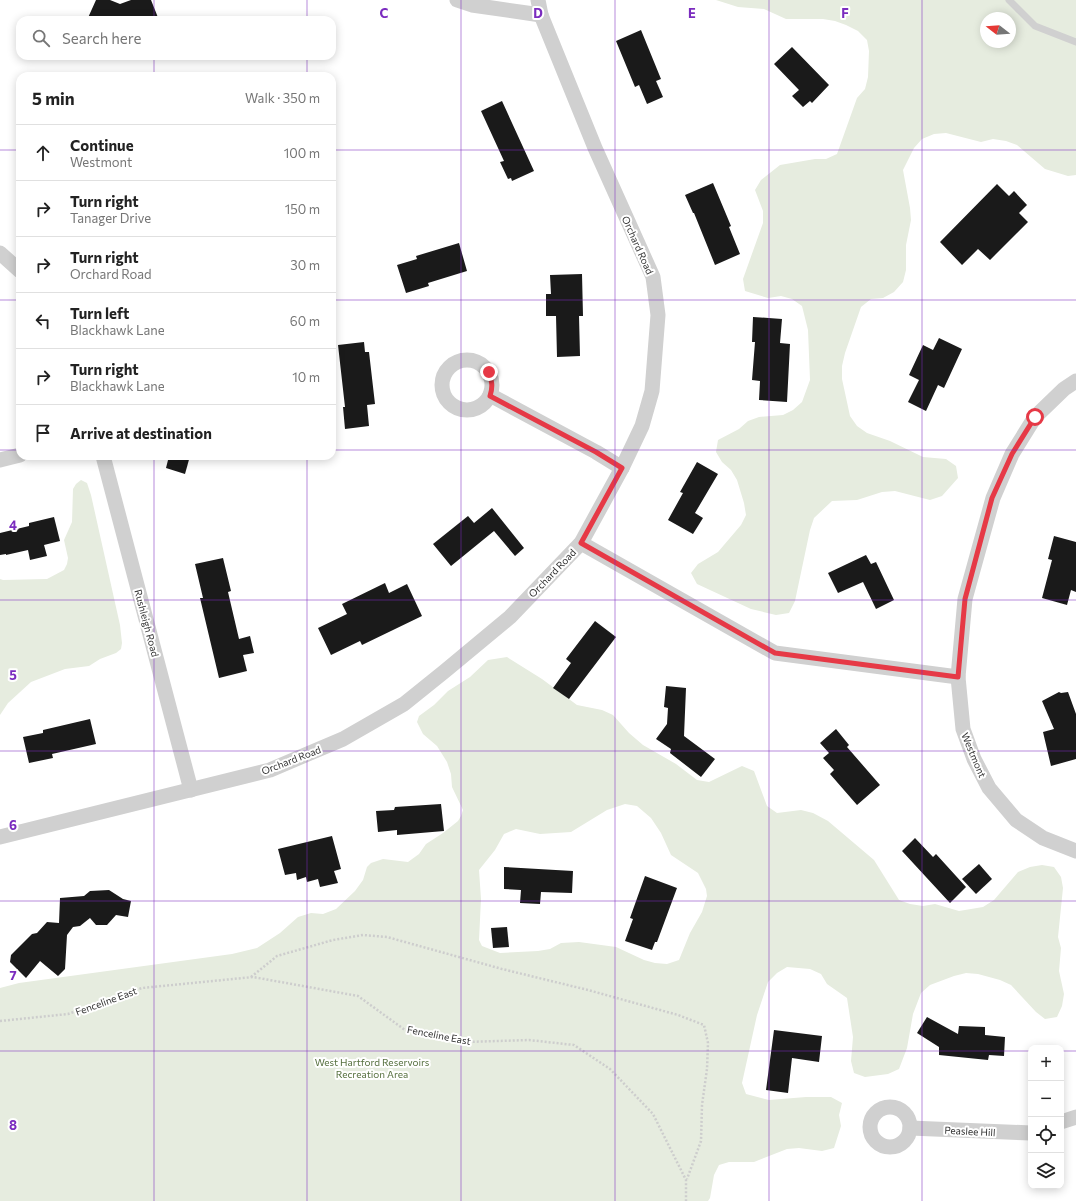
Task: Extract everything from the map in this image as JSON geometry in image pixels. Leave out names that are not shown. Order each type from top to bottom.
[{"type":"street","points":[[457,0],[472,5],[541,15]]},
{"type":"street","name":"Orchard Road","points":[[0,837],[270,770],[343,739],[404,704],[510,617],[581,543],[622,468],[642,426],[652,391],[658,315],[653,277],[595,148],[541,15],[538,0]]},
{"type":"street","points":[[0,253],[16,267]]},
{"type":"street","name":"Westmont","points":[[1076,381],[1064,389],[1035,417],[1012,454],[992,498],[965,599],[958,677],[963,729],[974,759],[989,788],[1016,820],[1043,838],[1076,851]]},
{"type":"street","points":[[490,396],[596,452],[622,468]]},
{"type":"street","points":[[0,460],[16,456]]},
{"type":"street","name":"Rushleigh Road","points":[[104,460],[191,790]]},
{"type":"street","points":[[581,543],[775,653],[958,677]]},
{"type":"street","points":[[1064,1121],[1076,1117]]},
{"type":"street","name":"Peaslee Hill","points":[[910,1128],[1028,1133]]},
{"type":"lane","points":[[1009,0],[1035,26],[1076,42]]},
{"type":"path","points":[[251,977],[277,956],[333,940],[363,935],[387,937],[502,970],[588,990],[678,1015],[704,1025],[708,1043],[707,1069],[702,1105],[701,1141],[686,1180]]},
{"type":"path","name":"Fenceline East","points":[[0,1021],[68,1014],[142,988],[251,977],[358,996],[405,1030],[465,1042],[529,1040],[574,1045],[610,1069],[653,1114],[686,1180],[686,1201]]},
{"type":"green space","points":[[716,0],[1076,0],[1076,175],[1068,176],[1045,169],[1017,145],[1006,141],[993,139],[981,142],[946,133],[934,134],[922,139],[914,148],[903,170],[911,220],[906,245],[906,270],[903,282],[894,292],[883,298],[871,299],[861,307],[845,353],[842,366],[842,379],[850,416],[857,426],[867,433],[890,441],[923,457],[946,459],[956,466],[958,478],[942,496],[930,500],[895,491],[882,492],[857,500],[832,501],[814,518],[810,530],[795,601],[789,613],[776,615],[751,609],[697,584],[691,573],[698,564],[718,552],[741,525],[746,515],[737,480],[716,452],[718,440],[739,429],[748,421],[759,417],[783,415],[793,410],[802,402],[810,380],[808,330],[802,306],[792,299],[781,296],[768,298],[745,291],[743,279],[763,223],[763,211],[755,190],[761,180],[780,165],[815,159],[826,159],[837,154],[857,98],[865,89],[868,77],[869,51],[867,40],[858,31],[846,25],[823,19],[786,19],[764,9],[738,7]]},
{"type":"green space","points":[[81,480],[87,483],[91,495],[120,625],[122,643],[121,649],[89,666],[65,669],[31,682],[8,703],[0,715],[0,579],[47,579],[64,570],[68,558],[64,540],[72,522],[73,489]]},
{"type":"green space","name":"West Hartford Reservoirs Recreation Area","points":[[507,657],[542,679],[577,705],[602,710],[613,715],[629,733],[643,745],[676,764],[697,780],[709,782],[742,766],[754,771],[767,806],[777,813],[801,810],[813,813],[828,821],[874,860],[899,900],[910,904],[923,906],[935,904],[959,911],[983,907],[994,900],[1018,872],[1030,867],[1042,865],[1054,867],[1061,877],[1063,888],[1058,937],[1061,948],[1059,971],[1064,994],[1062,1006],[1057,1017],[1045,1019],[1036,1012],[1011,985],[1000,980],[978,974],[966,973],[954,976],[930,985],[921,993],[913,1014],[907,1048],[899,1069],[888,1074],[865,1077],[854,1073],[851,1061],[853,1037],[847,998],[827,984],[821,974],[810,969],[787,967],[777,973],[768,982],[757,1015],[742,1083],[746,1094],[769,1100],[806,1097],[831,1097],[842,1103],[839,1115],[841,1126],[834,1148],[822,1151],[799,1148],[787,1149],[754,1162],[729,1162],[719,1165],[714,1175],[710,1198],[708,1201],[0,1201],[0,988],[19,983],[232,954],[257,948],[280,933],[298,917],[311,913],[323,914],[336,909],[355,891],[363,880],[367,867],[371,863],[383,859],[408,862],[419,854],[426,844],[458,821],[463,810],[452,787],[451,774],[447,762],[437,746],[423,734],[417,722],[419,716],[434,705],[448,691],[470,677],[488,660]],"holes":[[[625,804],[637,806],[651,818],[661,833],[671,855],[698,873],[706,889],[707,896],[702,912],[690,933],[679,960],[667,964],[655,963],[644,960],[616,947],[579,942],[561,943],[550,949],[538,951],[500,953],[482,946],[479,940],[481,899],[479,870],[495,850],[504,834],[516,829],[540,834],[571,832],[607,810]]]},
{"type":"building","points":[[96,0],[110,0],[120,4],[131,0],[151,0],[157,16],[89,16]]},
{"type":"building","points":[[641,30],[661,79],[656,81],[663,97],[647,104],[639,85],[635,87],[616,41]]},
{"type":"building","points":[[792,47],[829,85],[812,103],[810,101],[803,107],[792,96],[799,90],[774,64]]},
{"type":"building","points":[[502,101],[534,171],[512,181],[511,178],[508,179],[500,162],[504,161],[481,111]]},
{"type":"building","points":[[713,183],[731,226],[729,227],[740,254],[715,265],[685,195]]},
{"type":"building","points":[[997,184],[1009,196],[1014,191],[1027,205],[1019,213],[1028,222],[990,260],[978,249],[962,265],[940,242]]},
{"type":"building","points":[[459,243],[467,271],[428,283],[429,286],[406,293],[397,265],[417,259],[416,256]]},
{"type":"building","points":[[582,274],[583,316],[579,316],[580,356],[557,357],[556,316],[546,316],[546,294],[551,294],[550,275]]},
{"type":"building","points":[[753,317],[782,319],[780,343],[790,344],[787,402],[759,400],[760,381],[752,380],[755,342],[752,342]]},
{"type":"building","points":[[939,338],[962,349],[944,388],[938,385],[926,411],[908,402],[919,380],[909,375],[923,345],[933,350]]},
{"type":"building","points":[[364,342],[365,352],[369,352],[375,404],[367,405],[369,426],[345,429],[343,407],[345,407],[338,345]]},
{"type":"building","points":[[168,460],[189,460],[185,474],[166,468]]},
{"type":"building","points":[[697,462],[718,474],[695,513],[703,518],[693,534],[668,520],[683,493],[680,492]]},
{"type":"building","points":[[492,508],[524,548],[515,556],[494,531],[451,566],[433,544],[468,516],[474,523]]},
{"type":"building","points":[[54,517],[60,541],[44,545],[47,556],[30,560],[28,550],[0,555],[0,533],[29,526],[29,523]]},
{"type":"building","points":[[1054,536],[1076,542],[1076,592],[1071,590],[1067,605],[1042,598],[1052,560],[1048,559]]},
{"type":"building","points":[[866,555],[871,564],[876,562],[894,600],[876,609],[863,582],[838,593],[828,573]]},
{"type":"building","points":[[223,558],[231,591],[228,592],[239,639],[250,636],[254,653],[243,655],[247,671],[219,678],[200,598],[203,598],[195,564]]},
{"type":"building","points":[[385,583],[389,593],[407,584],[422,616],[362,645],[360,641],[331,655],[318,628],[347,614],[342,604]]},
{"type":"building","points":[[595,621],[616,637],[569,699],[553,688],[571,663],[566,659]]},
{"type":"building","points":[[666,686],[686,688],[684,736],[715,759],[701,777],[670,753],[671,749],[656,739],[667,724],[668,708],[664,707]]},
{"type":"building","points":[[1059,692],[1068,692],[1076,714],[1076,759],[1051,766],[1043,732],[1054,729],[1042,701]]},
{"type":"building","points":[[90,719],[96,744],[52,754],[53,758],[29,763],[23,737],[43,733],[43,730]]},
{"type":"building","points":[[836,729],[849,745],[847,747],[880,785],[857,805],[830,774],[834,770],[823,758],[829,753],[820,743]]},
{"type":"building","points":[[441,804],[444,831],[397,835],[397,830],[378,832],[376,811],[394,810],[395,807]]},
{"type":"building","points":[[332,836],[341,869],[334,871],[338,883],[320,887],[318,879],[307,882],[306,877],[297,880],[296,873],[285,875],[278,849]]},
{"type":"building","points":[[915,838],[933,857],[936,854],[966,887],[950,903],[902,851]]},
{"type":"building","points":[[979,864],[992,879],[976,894],[962,879]]},
{"type":"building","points":[[504,867],[573,871],[572,893],[541,892],[540,904],[520,903],[521,890],[504,889]]},
{"type":"building","points":[[645,876],[677,888],[657,942],[655,942],[652,950],[625,941],[633,919],[630,918]]},
{"type":"building","points":[[109,890],[123,899],[131,901],[128,917],[116,915],[107,925],[96,925],[90,918],[80,926],[73,927],[67,935],[65,969],[58,976],[40,961],[26,978],[10,962],[11,955],[32,934],[37,933],[47,922],[59,923],[60,898],[84,896],[90,891]]},
{"type":"building","points":[[507,927],[509,947],[493,948],[491,928]]},
{"type":"building","points":[[927,1017],[958,1034],[959,1026],[985,1027],[985,1035],[1005,1037],[1004,1056],[989,1055],[988,1060],[939,1055],[939,1047],[917,1033]]},
{"type":"building","points":[[774,1030],[822,1036],[819,1062],[792,1058],[788,1093],[766,1090]]},
{"type":"route","points":[[489,372],[492,380],[490,396],[596,452],[622,468],[581,543],[775,653],[958,677],[965,599],[992,498],[1012,454],[1035,417]]}]
